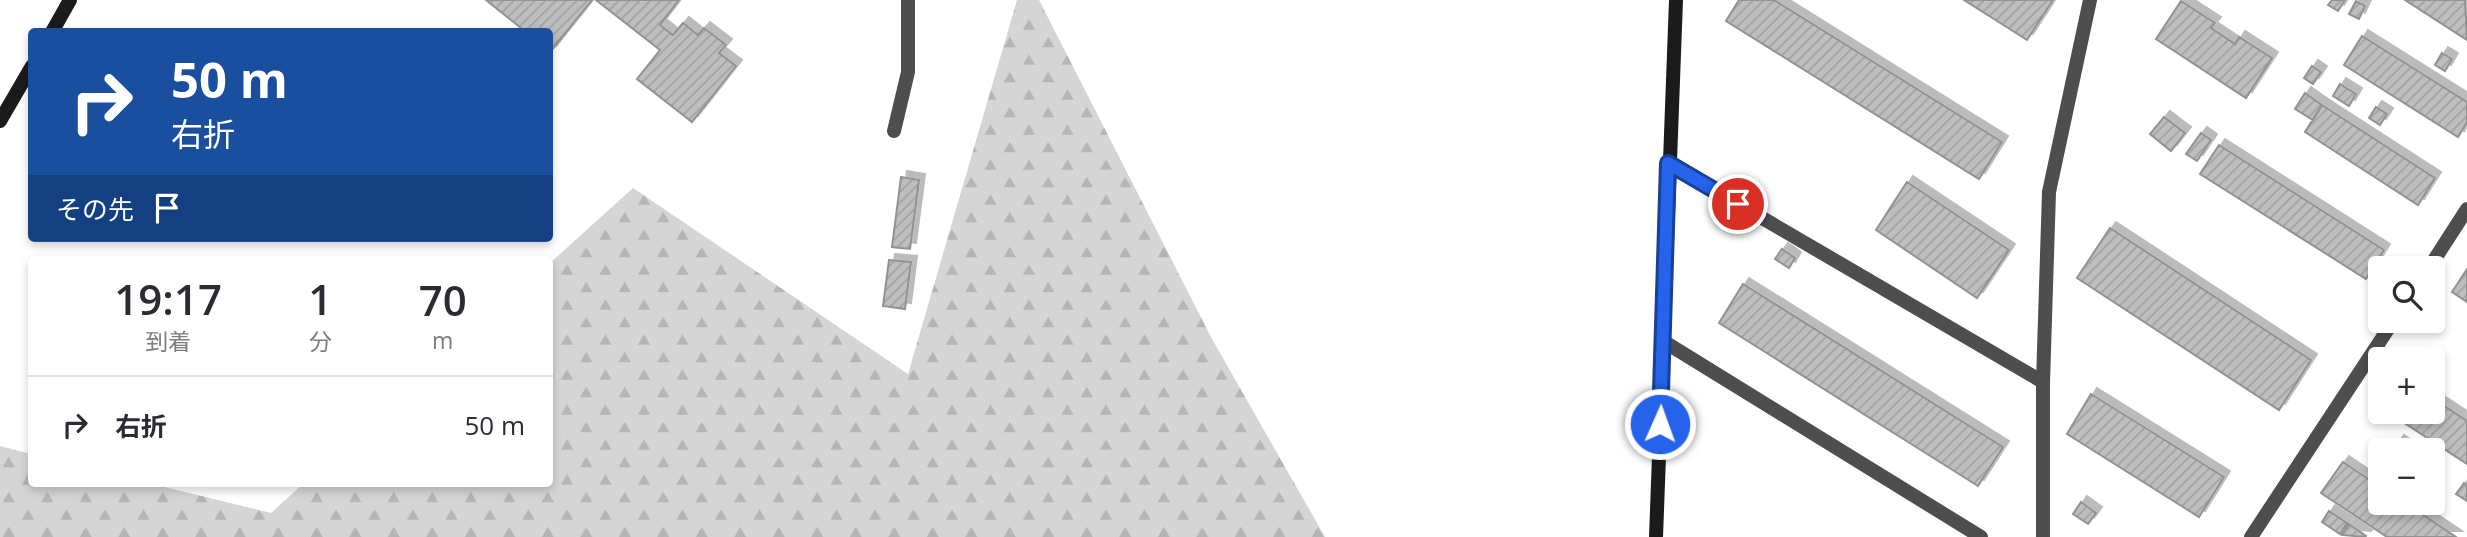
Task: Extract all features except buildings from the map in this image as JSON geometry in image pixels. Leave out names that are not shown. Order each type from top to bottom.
[{"type":"street","points":[[54,28],[70,0]]},
{"type":"street","points":[[894,131],[908,72],[908,0]]},
{"type":"street","points":[[1657,537],[1668,163],[1676,0]]},
{"type":"street","points":[[2043,537],[2043,382],[2049,192],[2090,0]]},
{"type":"street","points":[[0,121],[28,73]]},
{"type":"street","points":[[1668,163],[2043,382]]},
{"type":"street","points":[[2437,256],[2467,209]]},
{"type":"street","points":[[2251,537],[2385,333]]},
{"type":"street","points":[[1663,341],[1981,537]]},
{"type":"green space","points":[[1017,0],[1039,0],[1212,339],[1325,537],[0,537],[0,446],[28,453],[28,487],[164,487],[271,513],[300,487],[553,487],[553,260],[633,188],[908,374]]},
{"type":"route","points":[[1660,424],[1668,163],[1738,204]]}]
